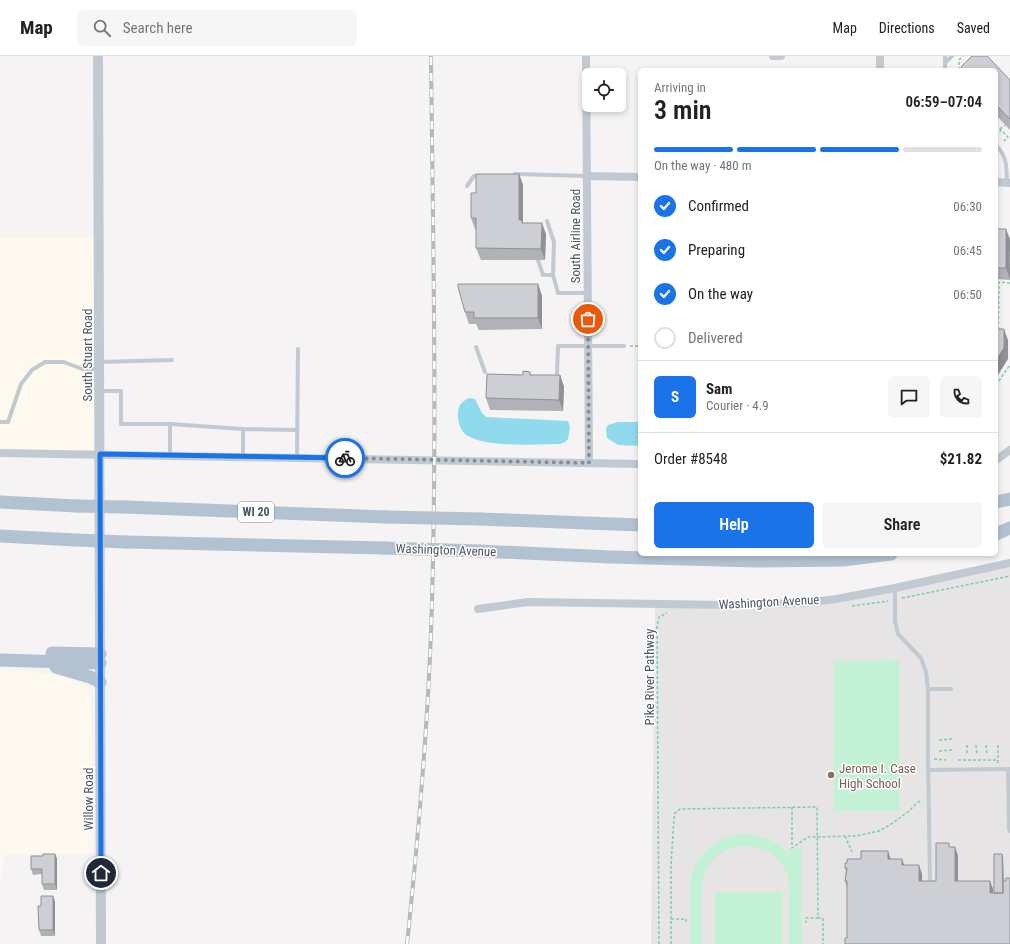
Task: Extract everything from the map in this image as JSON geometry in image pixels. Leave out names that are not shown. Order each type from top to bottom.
[{"type":"main road","points":[[998,502],[1010,499]]},
{"type":"main road","name":"WI 20","points":[[0,502],[77,506],[638,525]]},
{"type":"main road","points":[[998,534],[1010,528]]},
{"type":"main road","points":[[998,535],[1010,534]]},
{"type":"main road","name":"Washington Avenue","points":[[0,536],[126,542],[384,548],[756,561],[843,560],[875,556]]},
{"type":"main road","points":[[0,652],[100,658]]},
{"type":"main road","points":[[0,660],[34,661],[100,658]]},
{"type":"main road","points":[[34,661],[90,677],[100,682]]},
{"type":"street","name":"South Stuart Road","points":[[98,56],[100,658]]},
{"type":"street","name":"South Airline Road","points":[[586,56],[589,463]]},
{"type":"street","points":[[772,56],[781,56]]},
{"type":"street","points":[[880,56],[880,68]]},
{"type":"street","points":[[587,176],[638,177]]},
{"type":"street","points":[[998,182],[1009,183]]},
{"type":"street","points":[[998,459],[1010,450]]},
{"type":"street","points":[[0,453],[638,464]]},
{"type":"street","name":"Washington Avenue","points":[[478,608],[528,602],[727,605],[803,603],[836,599],[895,588],[1010,563]]},
{"type":"street","name":"Willow Road","points":[[100,658],[101,944]]},
{"type":"lane","points":[[944,68],[945,56]]},
{"type":"lane","points":[[945,64],[952,56]]},
{"type":"lane","points":[[998,147],[1003,152],[1006,161],[1009,183]]},
{"type":"lane","points":[[511,174],[587,176]]},
{"type":"lane","points":[[467,186],[474,176],[482,176]]},
{"type":"lane","points":[[542,228],[547,221],[554,242],[554,275],[558,293],[587,293]]},
{"type":"lane","points":[[538,260],[543,275],[554,275]]},
{"type":"lane","points":[[557,374],[558,346],[624,346]]},
{"type":"lane","points":[[476,347],[485,372]]},
{"type":"lane","points":[[296,458],[298,349]]},
{"type":"lane","points":[[0,422],[8,422],[21,384],[32,370],[45,362],[64,362],[82,369],[100,365],[172,360]]},
{"type":"lane","points":[[100,391],[121,391],[121,424],[170,424],[243,429],[297,430]]},
{"type":"lane","points":[[170,424],[170,456]]},
{"type":"lane","points":[[243,429],[243,457]]},
{"type":"lane","points":[[895,588],[895,621],[898,634],[921,658],[926,672],[928,689],[930,881]]},
{"type":"lane","points":[[928,689],[950,689]]},
{"type":"lane","points":[[928,770],[1009,769],[1010,831]]},
{"type":"path","points":[[959,68],[959,60],[963,56]]},
{"type":"path","points":[[998,132],[1005,124]]},
{"type":"path","points":[[998,128],[1008,138]]},
{"type":"path","points":[[998,330],[999,282],[1010,283]]},
{"type":"path","points":[[624,346],[638,346]]},
{"type":"path","points":[[998,382],[1010,365]]},
{"type":"path","points":[[903,598],[1010,576]]},
{"type":"path","points":[[850,606],[888,601]]},
{"type":"path","name":"Pike River Pathway","points":[[659,944],[658,627],[660,617],[668,612]]},
{"type":"path","points":[[939,740],[952,740]]},
{"type":"path","points":[[967,745],[967,755]]},
{"type":"path","points":[[976,745],[977,755]]},
{"type":"path","points":[[986,745],[987,755]]},
{"type":"path","points":[[998,745],[998,763]]},
{"type":"path","points":[[939,751],[952,750]]},
{"type":"path","points":[[934,759],[946,760]]},
{"type":"path","points":[[958,760],[998,760]]},
{"type":"path","points":[[792,807],[792,848],[808,837],[856,836],[879,831],[909,811],[918,802],[922,801]]},
{"type":"path","points":[[671,944],[671,865],[674,819],[675,812],[680,809],[817,807],[818,918]]},
{"type":"path","points":[[845,836],[852,852]]},
{"type":"path","points":[[806,923],[806,918],[823,918],[823,944]]},
{"type":"path","points":[[671,919],[686,919],[686,924]]},
{"type":"shaded area","points":[[0,237],[99,237],[100,454],[0,453]]},
{"type":"shaded area","name":"Jerome I. Case High School","points":[[1010,563],[1010,944],[651,944],[655,604],[803,603]]},
{"type":"shaded area","points":[[0,669],[31,671],[64,677],[85,685],[91,697],[93,853],[4,855],[0,889]]},
{"type":"green space","points":[[899,660],[899,811],[834,811],[834,661]]},
{"type":"green space","points":[[745,834],[764,837],[775,842],[789,855],[789,848],[801,848],[802,944],[789,944],[789,884],[787,874],[780,862],[770,853],[758,848],[746,846],[733,848],[721,853],[711,862],[704,874],[701,898],[702,944],[690,944],[690,884],[698,861],[703,853],[718,842],[735,835]]},
{"type":"green space","points":[[715,892],[782,892],[782,944],[715,944]]},
{"type":"water","points":[[469,398],[475,399],[482,413],[486,417],[568,421],[570,427],[568,439],[560,444],[523,445],[482,441],[471,437],[463,432],[458,418],[461,403]]},
{"type":"water","points":[[618,422],[638,422],[638,446],[618,445],[607,438],[606,429],[608,425]]},
{"type":"building","points":[[972,56],[987,56],[1010,80],[1010,119],[998,107],[998,68],[961,67]]},
{"type":"building","points":[[476,174],[519,174],[519,220],[522,220],[522,223],[542,223],[541,249],[476,248],[476,218],[471,218],[471,193],[476,193]]},
{"type":"building","points":[[998,229],[1006,229],[1006,268],[998,268]]},
{"type":"building","points":[[1010,251],[1010,265],[1009,265]]},
{"type":"building","points":[[458,284],[538,284],[538,318],[474,318],[474,312],[465,312]]},
{"type":"building","points":[[998,329],[1004,329],[1004,348],[998,357]]},
{"type":"building","points":[[523,371],[530,372],[530,375],[560,375],[559,400],[486,398],[487,374],[523,375]]},
{"type":"building","points":[[936,843],[949,843],[949,847],[955,847],[955,881],[990,881],[990,893],[1003,893],[1003,881],[1006,881],[1006,878],[1010,878],[1010,944],[845,944],[845,938],[847,938],[847,881],[845,881],[847,868],[845,868],[845,863],[847,863],[847,859],[861,859],[861,851],[888,851],[888,859],[902,859],[902,865],[919,865],[919,881],[936,881]]},
{"type":"building","points":[[43,854],[55,854],[55,884],[42,884],[42,869],[31,869],[31,856],[43,856]]},
{"type":"building","points":[[994,854],[1002,854],[1003,893],[994,893]]},
{"type":"building","points":[[41,896],[53,896],[53,930],[39,930],[38,906],[41,906]]},
{"type":"railway","points":[[407,944],[423,773],[431,644],[434,397],[434,260],[431,56]]},
{"type":"way so far","points":[[345,458],[589,463],[588,319]]},
{"type":"place","name":"Jerome I. Case High School","points":[[831,775]]},
{"type":"route","points":[[101,873],[100,454],[345,458]]}]
